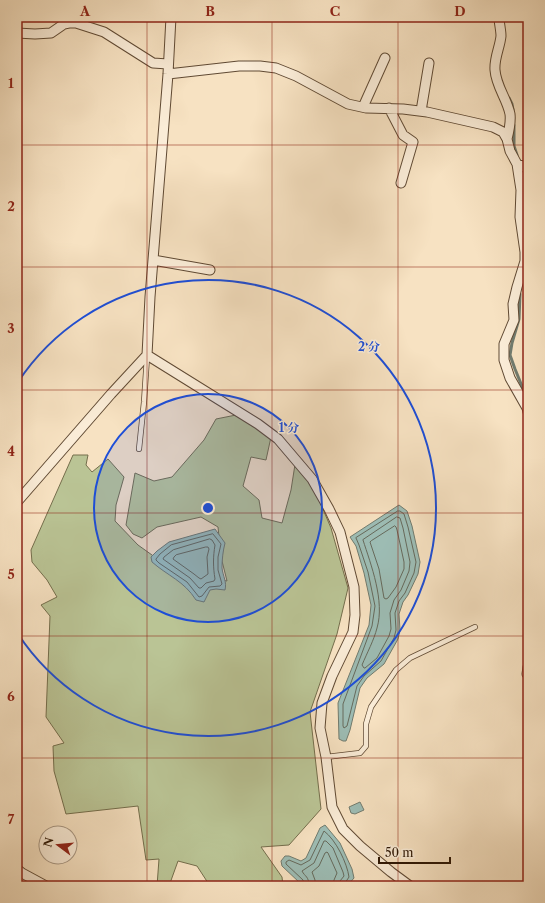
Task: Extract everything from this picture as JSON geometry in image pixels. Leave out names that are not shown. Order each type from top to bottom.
[{"type":"street","points":[[17,502],[147,355],[171,17]]},
{"type":"street","points":[[499,17],[501,36],[494,69],[510,115],[507,139]]},
{"type":"street","points":[[17,33],[51,33],[64,24],[76,23],[104,32],[153,63],[168,64]]},
{"type":"street","points":[[363,107],[385,58]]},
{"type":"street","points":[[421,111],[429,63]]},
{"type":"street","points":[[168,74],[239,66],[276,68],[296,76],[348,104],[363,107],[421,111],[493,127],[502,132],[507,139],[510,151],[517,164],[521,190],[520,217],[525,252],[525,260],[516,287],[513,304],[514,320],[504,344],[504,360],[510,378],[528,412]]},
{"type":"street","points":[[389,108],[403,135],[413,142],[400,183]]},
{"type":"street","points":[[517,164],[528,168]]},
{"type":"street","points":[[153,260],[210,270]]},
{"type":"street","points":[[147,355],[258,424],[278,440],[312,479],[340,532],[354,587],[355,615],[353,632],[332,676],[322,704],[320,728],[326,757],[332,807],[343,830],[370,855],[410,886]]},
{"type":"street","points":[[528,667],[526,674],[528,674]]},
{"type":"street","points":[[17,869],[46,886]]},
{"type":"lane","points":[[139,449],[147,355]]},
{"type":"lane","points":[[326,757],[360,753],[366,746],[366,724],[371,707],[396,670],[410,658],[475,627]]},
{"type":"green space","points":[[241,414],[271,437],[266,460],[251,457],[243,486],[259,500],[262,518],[282,523],[291,490],[296,458],[319,500],[331,528],[348,588],[337,634],[310,712],[321,809],[289,845],[261,847],[282,877],[283,886],[210,886],[197,866],[178,861],[169,886],[157,886],[159,859],[146,860],[138,806],[66,814],[54,771],[53,746],[64,743],[46,717],[50,616],[41,605],[57,597],[47,580],[32,562],[31,550],[73,455],[88,455],[86,465],[92,472],[108,459],[124,477],[116,505],[115,521],[138,545],[185,580],[208,578],[227,581],[221,557],[218,527],[201,517],[157,527],[142,538],[133,534],[126,525],[135,473],[154,481],[172,477],[204,440],[216,419]]},
{"type":"water","points":[[399,505],[407,511],[412,526],[420,562],[418,574],[403,602],[399,614],[400,630],[398,639],[384,664],[367,678],[360,688],[350,730],[346,741],[343,741],[339,739],[338,703],[369,625],[371,605],[356,546],[350,537]]},
{"type":"water","points":[[215,529],[225,543],[222,568],[225,590],[210,590],[204,602],[196,600],[181,583],[152,562],[151,557],[169,542]]},
{"type":"water","points":[[360,802],[364,810],[355,814],[351,813],[349,807]]},
{"type":"water","points":[[325,825],[340,843],[352,869],[354,878],[347,886],[300,886],[300,883],[282,866],[281,861],[285,856],[301,861],[306,858],[320,828]]},
{"type":"waterway","points":[[509,98],[513,110]]},
{"type":"waterway","points":[[514,125],[514,146],[517,155]]},
{"type":"waterway","points":[[524,180],[527,194],[527,236]]},
{"type":"waterway","points":[[520,294],[519,319],[510,355],[528,401]]}]
